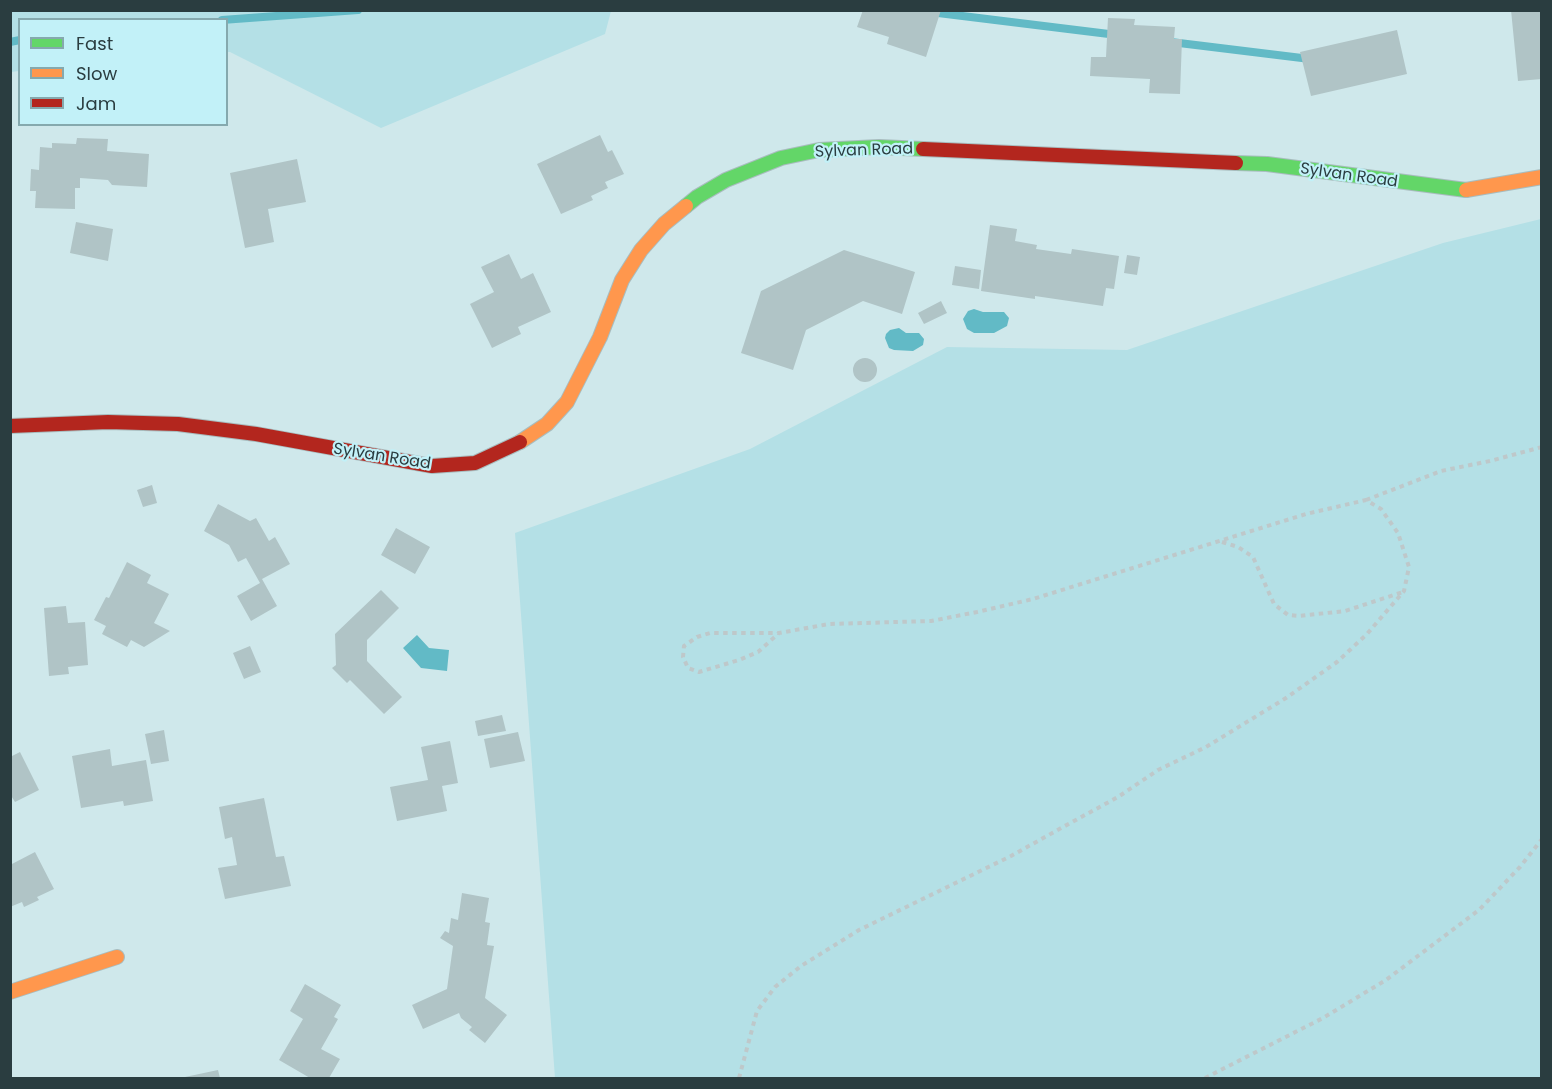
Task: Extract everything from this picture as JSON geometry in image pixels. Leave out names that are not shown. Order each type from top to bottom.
[{"type":"street","name":"Sylvan Road","points":[[10,426],[108,422],[178,424],[256,434],[432,466],[475,464],[512,447],[548,424],[567,402],[600,337],[622,280],[640,250],[664,224],[697,197],[726,180],[782,158],[819,150],[879,147],[1267,164],[1465,190],[1542,177]]},
{"type":"street","points":[[10,992],[117,957]]},
{"type":"path","points":[[779,633],[758,652],[699,672],[688,668],[683,657],[684,646],[696,637],[710,633],[779,633],[829,624],[931,621],[1033,599],[1286,520],[1366,500],[1441,471],[1542,447]]},
{"type":"path","points":[[738,1078],[757,1011],[775,987],[801,966],[859,930],[1042,839],[1118,796],[1158,770],[1206,747],[1258,716],[1336,662],[1367,634],[1404,591],[1409,567],[1398,533],[1381,508],[1366,500]]},
{"type":"path","points":[[1221,542],[1238,547],[1253,557],[1274,604],[1288,615],[1345,611],[1404,591]]},
{"type":"path","points":[[1205,1078],[1323,1018],[1386,980],[1479,910],[1520,867],[1542,839]]},
{"type":"shaded area","points":[[11,10],[611,10],[605,34],[381,128],[228,52],[228,18],[18,18],[18,71],[11,72]]},
{"type":"shaded area","points":[[1541,219],[1541,1078],[555,1078],[515,533],[750,449],[947,347],[1127,350],[1443,243]]},
{"type":"water","points":[[974,309],[983,312],[1004,312],[1009,318],[1007,326],[994,333],[974,333],[967,329],[963,319],[968,311]]},
{"type":"water","points":[[899,328],[906,333],[919,333],[924,339],[923,345],[913,351],[889,348],[885,338],[886,334],[890,330]]},
{"type":"water","points":[[417,635],[429,648],[449,650],[447,671],[421,668],[403,648]]},
{"type":"building","points":[[863,10],[941,10],[926,57],[887,44],[889,37],[857,27]]},
{"type":"building","points":[[1511,10],[1541,10],[1542,79],[1518,81]]},
{"type":"building","points":[[1108,18],[1135,19],[1134,25],[1175,27],[1174,39],[1182,39],[1180,94],[1149,93],[1150,79],[1090,76],[1091,57],[1106,57]]},
{"type":"building","points":[[1397,30],[1407,74],[1311,96],[1300,52]]},
{"type":"building","points":[[600,135],[608,152],[612,150],[624,174],[605,182],[608,188],[591,196],[593,200],[561,214],[537,164]]},
{"type":"building","points":[[77,138],[108,139],[107,151],[149,154],[147,187],[112,185],[108,180],[80,178],[80,188],[75,188],[75,209],[35,208],[36,191],[30,191],[31,169],[39,170],[40,147],[52,148],[52,143],[76,144]]},
{"type":"building","points":[[297,159],[306,202],[268,209],[274,242],[245,248],[230,173]]},
{"type":"building","points":[[76,222],[113,229],[108,261],[70,253]]},
{"type":"building","points":[[990,225],[1017,229],[1015,241],[1037,245],[1036,249],[1071,254],[1072,249],[1119,256],[1114,289],[1106,288],[1103,306],[981,291]]},
{"type":"building","points":[[844,250],[915,272],[902,314],[863,301],[806,330],[793,370],[741,353],[761,291]]},
{"type":"building","points":[[509,254],[521,279],[533,273],[551,312],[518,327],[521,334],[492,348],[470,304],[494,292],[481,267]]},
{"type":"building","points":[[1127,255],[1140,257],[1137,275],[1124,273]]},
{"type":"building","points":[[955,266],[981,270],[979,289],[952,285]]},
{"type":"building","points":[[941,301],[947,313],[924,324],[918,313]]},
{"type":"building","points":[[865,358],[873,362],[877,370],[873,378],[865,382],[857,378],[853,370],[857,362]]},
{"type":"building","points":[[152,485],[157,503],[143,507],[137,490]]},
{"type":"building","points":[[218,504],[250,521],[256,518],[269,541],[275,537],[290,564],[262,579],[277,606],[251,621],[237,596],[260,583],[246,558],[238,562],[229,545],[204,531]]},
{"type":"building","points":[[396,528],[430,547],[415,574],[381,555]]},
{"type":"building","points":[[127,562],[151,575],[147,583],[169,594],[154,623],[170,631],[144,647],[131,640],[127,647],[102,634],[106,626],[94,620],[106,597],[109,598]]},
{"type":"building","points":[[381,590],[399,608],[367,640],[367,661],[402,697],[384,714],[350,680],[347,683],[332,668],[336,665],[335,634]]},
{"type":"building","points":[[66,606],[68,623],[85,622],[88,665],[68,667],[69,674],[49,676],[44,608]]},
{"type":"building","points":[[250,646],[261,672],[244,679],[233,653]]},
{"type":"building","points":[[502,715],[506,731],[478,736],[475,721]]},
{"type":"building","points":[[164,730],[169,761],[151,764],[145,734]]},
{"type":"building","points":[[518,732],[525,761],[490,768],[484,739]]},
{"type":"building","points":[[450,741],[458,783],[442,786],[447,811],[397,821],[390,787],[428,780],[421,747]]},
{"type":"building","points":[[110,749],[112,766],[146,760],[153,801],[124,806],[123,801],[81,808],[72,756]]},
{"type":"building","points":[[20,752],[39,790],[15,802],[10,794],[10,757]]},
{"type":"building","points":[[264,798],[276,857],[284,856],[291,886],[225,899],[218,868],[237,865],[232,837],[225,839],[219,807]]},
{"type":"building","points":[[35,852],[54,889],[37,897],[39,900],[24,907],[22,902],[10,907],[10,865]]},
{"type":"building","points":[[462,893],[489,898],[485,922],[490,923],[487,945],[494,946],[485,998],[507,1015],[485,1043],[469,1030],[472,1027],[461,1018],[459,1013],[423,1029],[412,1005],[447,989],[453,946],[440,938],[445,931],[449,933],[451,918],[458,920]]},
{"type":"building","points":[[305,984],[341,1005],[334,1017],[338,1019],[321,1049],[340,1059],[329,1078],[310,1078],[279,1060],[303,1019],[290,1011]]},
{"type":"building","points":[[218,1070],[220,1078],[185,1078],[185,1077]]},
{"type":"waterway","points":[[228,20],[358,10]]},
{"type":"waterway","points":[[930,12],[1117,35]]},
{"type":"waterway","points":[[10,42],[18,40]]},
{"type":"waterway","points":[[1171,42],[1310,59]]},
{"type":"traffic: fast","points":[[686,206],[726,180],[781,158],[819,150],[879,147],[923,149]]},
{"type":"traffic: fast","points":[[1236,163],[1267,164],[1466,190]]},
{"type":"traffic: slow","points":[[1466,190],[1542,177]]},
{"type":"traffic: slow","points":[[520,442],[547,424],[567,402],[600,337],[622,280],[641,250],[664,224],[686,206]]},
{"type":"traffic: slow","points":[[10,992],[117,957]]},
{"type":"traffic: jam","points":[[923,149],[1236,163]]},
{"type":"traffic: jam","points":[[10,426],[108,422],[178,424],[256,434],[432,466],[475,463],[520,442]]}]
